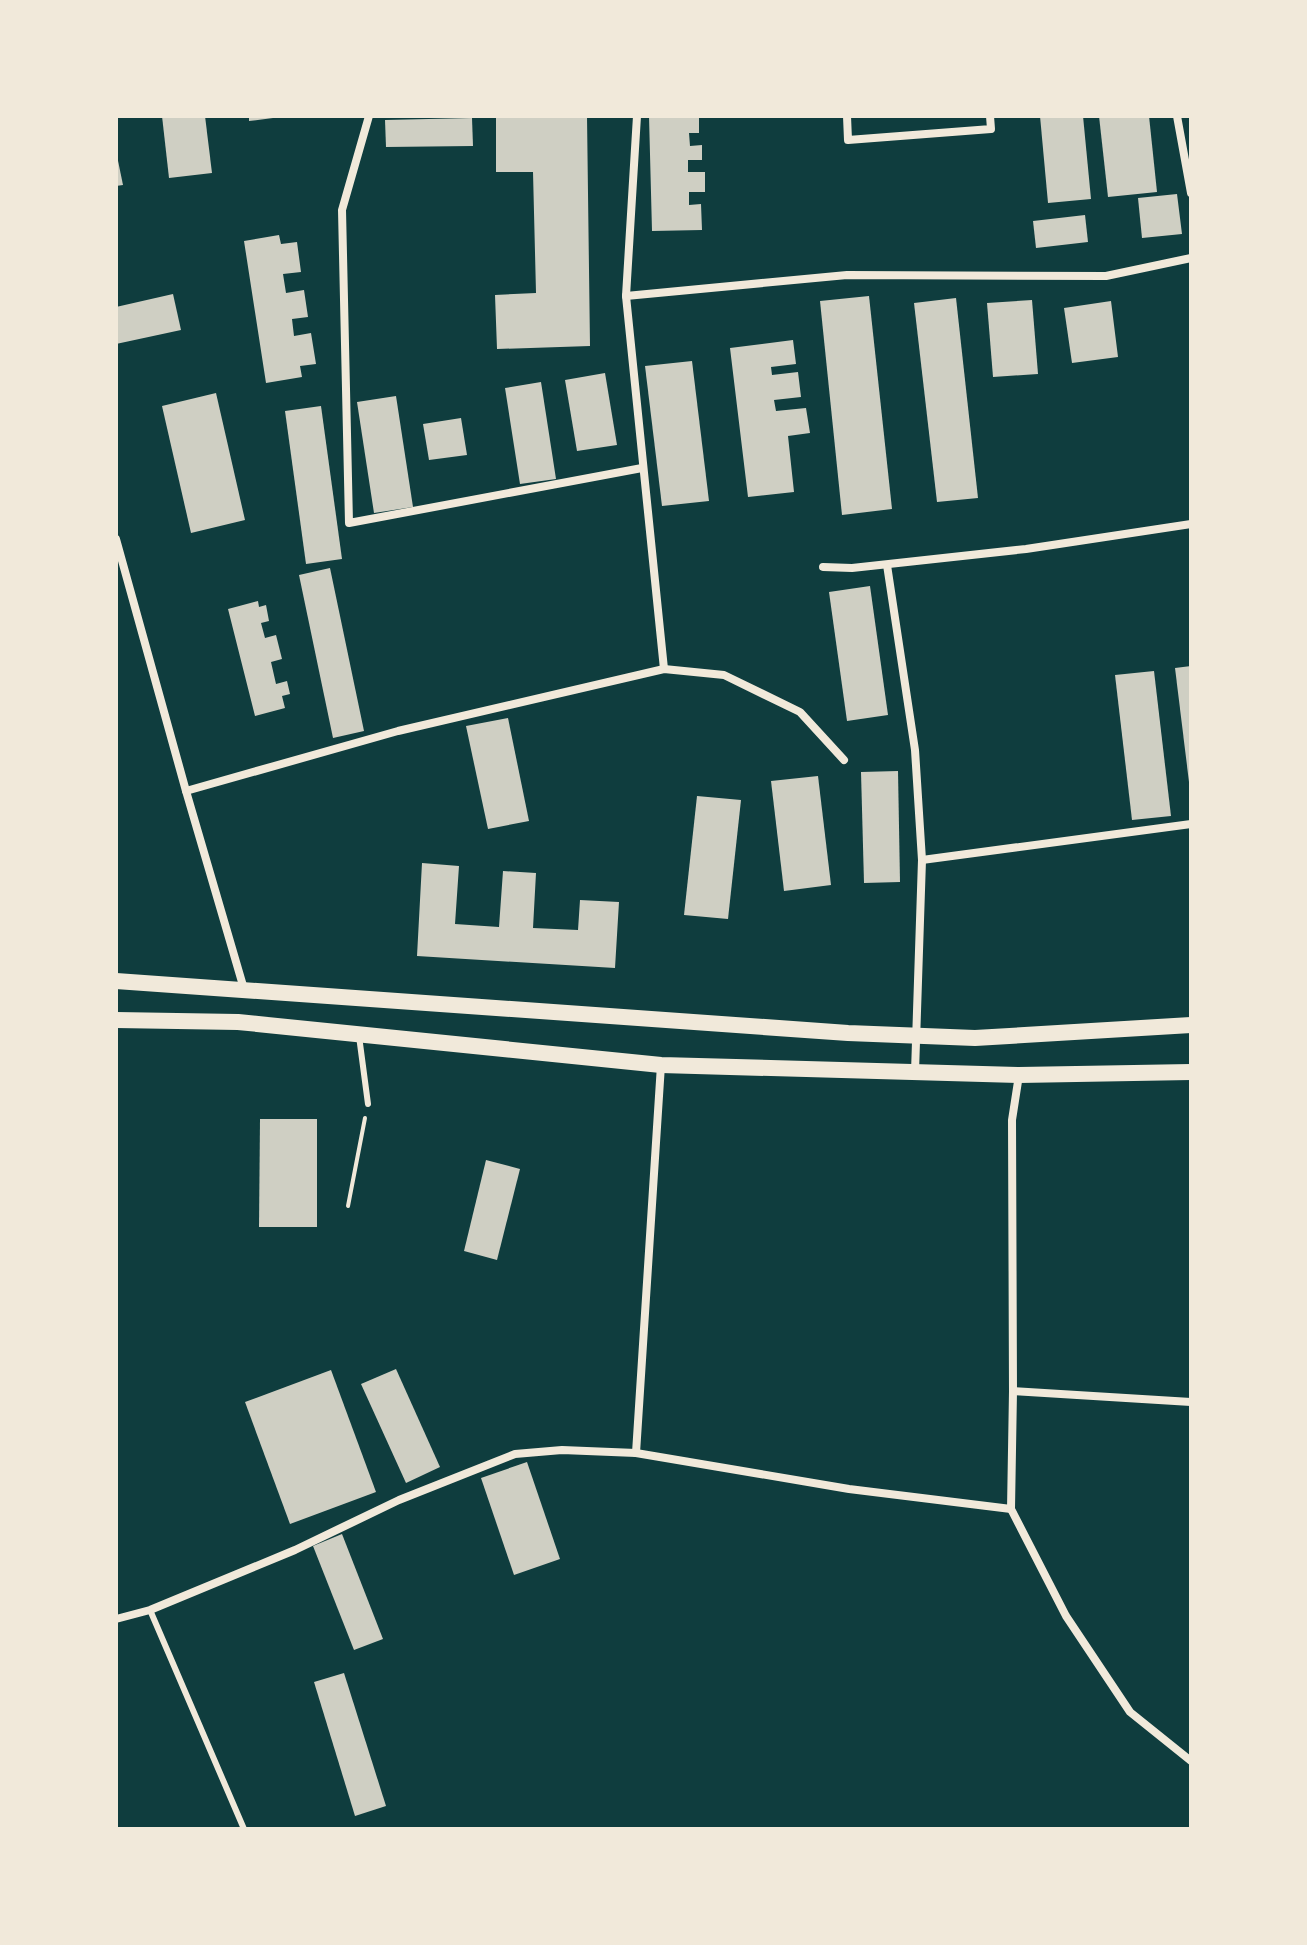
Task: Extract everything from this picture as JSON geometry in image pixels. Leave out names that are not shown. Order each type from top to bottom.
[{"type":"main road","points":[[116,981],[917,1036],[975,1038],[1191,1025]]},
{"type":"main road","points":[[116,1020],[238,1022],[661,1065],[1019,1075],[1191,1072]]},
{"type":"street","points":[[369,116],[342,210],[349,523],[642,468]]},
{"type":"street","points":[[637,116],[626,296],[664,669]]},
{"type":"street","points":[[847,116],[848,140],[991,129],[990,116]]},
{"type":"street","points":[[1177,116],[1191,193]]},
{"type":"street","points":[[626,296],[847,275],[1106,276],[1191,258]]},
{"type":"street","points":[[823,567],[887,565],[1026,549],[1191,524]]},
{"type":"street","points":[[116,539],[244,989]]},
{"type":"street","points":[[887,565],[915,750],[922,860],[915,1072]]},
{"type":"street","points":[[186,791],[398,731],[664,669],[724,675],[800,712],[844,760]]},
{"type":"street","points":[[922,860],[1191,824]]},
{"type":"street","points":[[636,1453],[661,1065]]},
{"type":"street","points":[[1019,1075],[1012,1120],[1011,1509],[1066,1616],[1130,1712],[1191,1761]]},
{"type":"street","points":[[1013,1391],[1191,1402]]},
{"type":"street","points":[[116,1619],[150,1610],[295,1550],[399,1500],[515,1454],[562,1450],[636,1453],[849,1489],[1011,1509]]},
{"type":"lane","points":[[359,1034],[368,1104]]},
{"type":"lane","points":[[150,1610],[244,1829]]},
{"type":"path","points":[[348,1206],[368,1104]]},
{"type":"building","points":[[162,116],[205,116],[212,173],[169,178]]},
{"type":"building","points":[[249,116],[273,116],[273,118],[249,121]]},
{"type":"building","points":[[496,116],[587,116],[590,346],[497,349],[495,295],[536,293],[533,172],[496,172]]},
{"type":"building","points":[[649,116],[699,116],[699,133],[689,133],[690,146],[702,145],[702,160],[688,160],[688,172],[705,172],[705,192],[689,192],[689,205],[701,204],[702,230],[652,231]]},
{"type":"building","points":[[1040,116],[1083,116],[1091,199],[1048,203]]},
{"type":"building","points":[[1099,116],[1149,116],[1157,192],[1108,197]]},
{"type":"building","points":[[472,118],[473,146],[386,147],[385,120]]},
{"type":"building","points":[[116,151],[123,185],[116,186]]},
{"type":"building","points":[[1177,194],[1182,234],[1142,238],[1138,198]]},
{"type":"building","points":[[1085,215],[1088,242],[1036,248],[1033,221]]},
{"type":"building","points":[[279,235],[281,244],[297,242],[301,272],[283,274],[286,293],[304,290],[308,317],[292,319],[294,336],[311,333],[316,364],[300,366],[302,377],[266,383],[244,241]]},
{"type":"building","points":[[173,294],[181,330],[116,344],[116,307]]},
{"type":"building","points":[[869,296],[892,509],[842,515],[820,301]]},
{"type":"building","points":[[956,298],[978,498],[937,502],[914,303]]},
{"type":"building","points":[[1032,300],[1038,374],[993,377],[987,303]]},
{"type":"building","points":[[1111,301],[1118,357],[1072,363],[1064,308]]},
{"type":"building","points":[[793,340],[796,364],[771,367],[772,375],[798,372],[801,397],[774,400],[776,411],[806,408],[810,433],[788,436],[794,492],[748,497],[730,348]]},
{"type":"building","points":[[692,361],[709,501],[662,506],[645,366]]},
{"type":"building","points":[[605,373],[617,445],[577,451],[565,380]]},
{"type":"building","points":[[541,382],[556,479],[520,484],[505,388]]},
{"type":"building","points":[[216,393],[245,520],[191,533],[162,406]]},
{"type":"building","points":[[396,396],[413,507],[374,513],[357,402]]},
{"type":"building","points":[[321,406],[342,559],[306,564],[285,411]]},
{"type":"building","points":[[461,418],[467,455],[429,460],[423,424]]},
{"type":"building","points":[[330,568],[364,731],[333,738],[299,575]]},
{"type":"building","points":[[870,586],[888,715],[847,721],[829,592]]},
{"type":"building","points":[[258,601],[259,607],[266,605],[269,621],[261,623],[265,638],[276,635],[282,659],[271,662],[276,684],[287,681],[290,694],[282,696],[285,708],[255,716],[228,609]]},
{"type":"building","points":[[1191,666],[1191,782],[1189,782],[1175,668]]},
{"type":"building","points":[[1154,671],[1171,816],[1132,820],[1115,675]]},
{"type":"building","points":[[508,718],[529,821],[488,829],[466,726]]},
{"type":"building","points":[[898,771],[900,882],[864,883],[861,772]]},
{"type":"building","points":[[818,776],[831,885],[784,891],[771,781]]},
{"type":"building","points":[[697,796],[741,800],[728,919],[684,915]]},
{"type":"building","points":[[422,863],[459,866],[455,924],[499,927],[503,871],[536,873],[533,928],[578,930],[580,900],[619,902],[615,968],[417,956]]},
{"type":"building","points":[[260,1119],[317,1119],[317,1227],[259,1227]]},
{"type":"building","points":[[486,1160],[520,1169],[497,1260],[464,1251]]},
{"type":"building","points":[[396,1369],[440,1467],[406,1483],[361,1384]]},
{"type":"building","points":[[331,1370],[376,1492],[290,1524],[245,1402]]},
{"type":"building","points":[[527,1462],[560,1559],[514,1575],[481,1478]]},
{"type":"building","points":[[342,1534],[383,1639],[354,1650],[313,1546]]},
{"type":"building","points":[[344,1673],[386,1806],[355,1816],[314,1682]]}]
